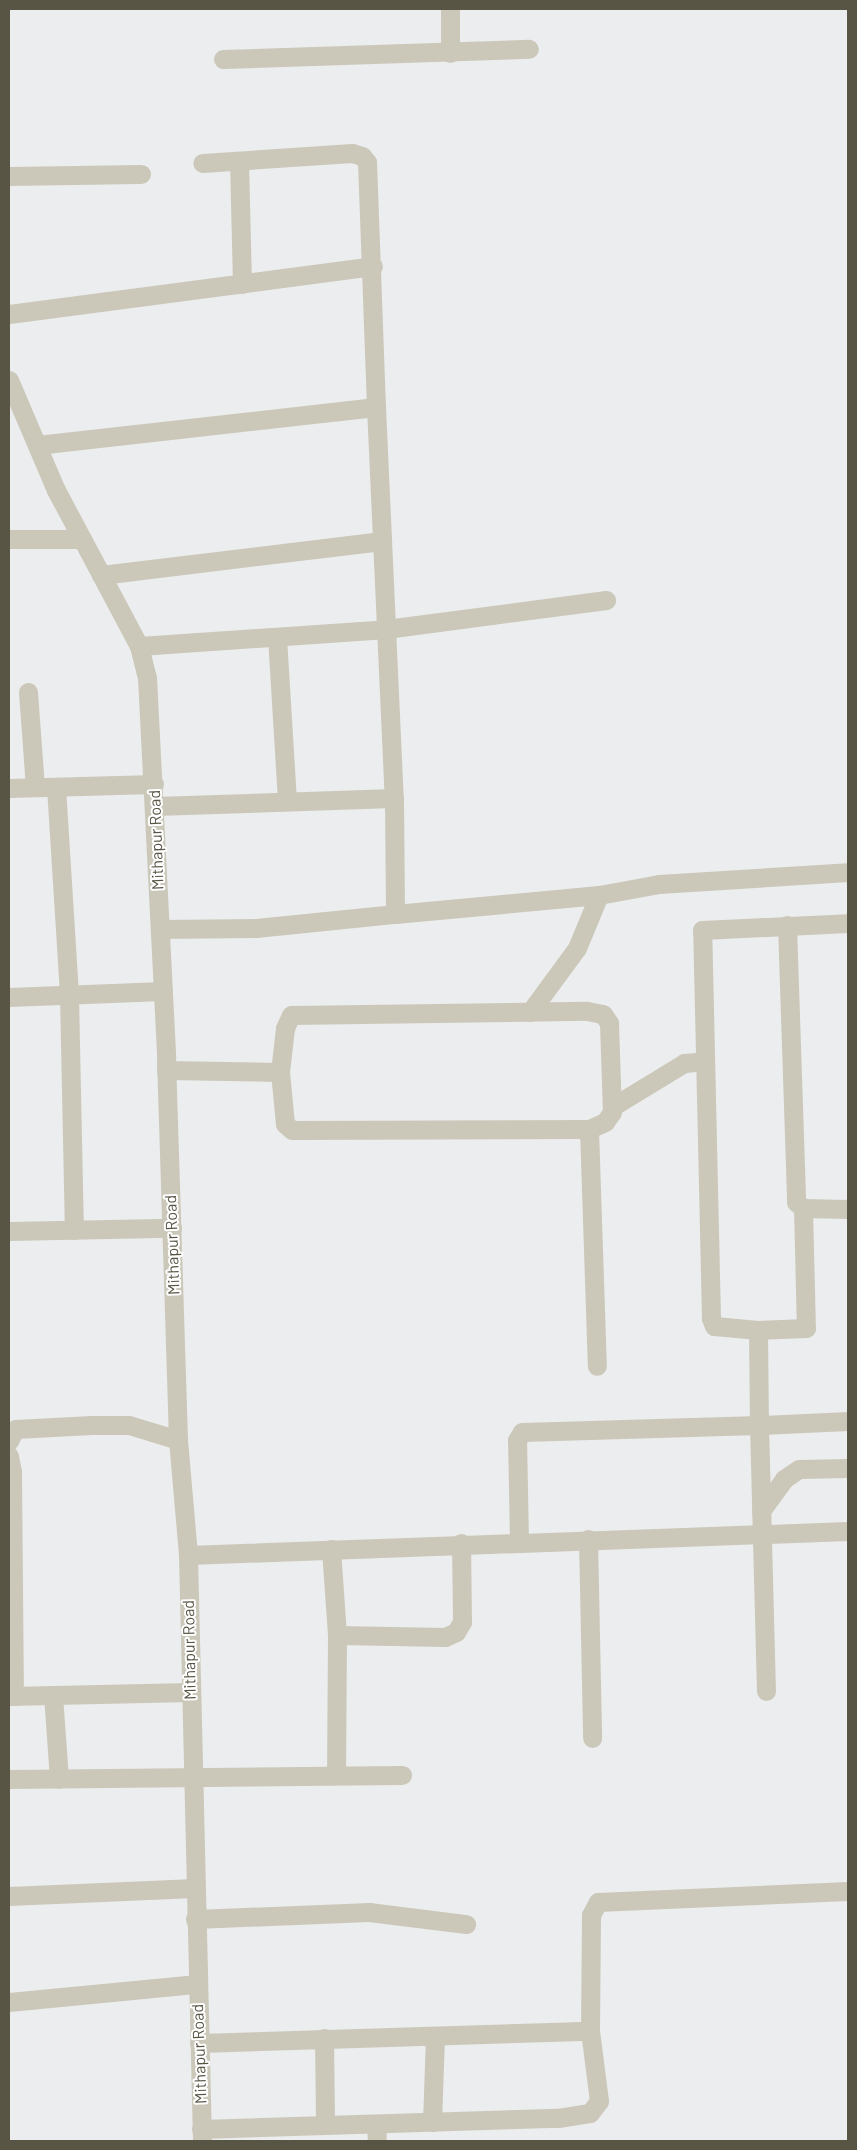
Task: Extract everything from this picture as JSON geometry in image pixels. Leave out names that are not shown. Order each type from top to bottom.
[{"type":"street","points":[[450,9],[450,52]]},
{"type":"street","points":[[224,59],[529,49]]},
{"type":"street","points":[[202,163],[352,153],[362,156],[367,162],[370,180],[376,407],[394,798],[395,914]]},
{"type":"street","points":[[239,162],[242,284]]},
{"type":"street","points":[[9,176],[141,174]]},
{"type":"street","points":[[9,314],[372,266]]},
{"type":"street","name":"Mithapur Road","points":[[9,380],[17,417],[37,445],[82,539],[139,646],[147,677],[154,784],[163,991],[178,1440],[188,1555],[191,1778],[202,2135]]},
{"type":"street","points":[[37,445],[376,407]]},
{"type":"street","points":[[9,539],[82,539]]},
{"type":"street","points":[[101,575],[382,541]]},
{"type":"street","points":[[139,646],[386,629],[606,600]]},
{"type":"street","points":[[277,636],[286,801]]},
{"type":"street","points":[[28,692],[35,787]]},
{"type":"street","points":[[9,788],[154,784]]},
{"type":"street","points":[[56,787],[69,995],[74,1230]]},
{"type":"street","points":[[155,806],[394,798]]},
{"type":"street","points":[[160,929],[256,928],[599,895],[658,884],[848,872]]},
{"type":"street","points":[[530,1012],[577,948],[599,895]]},
{"type":"street","points":[[787,925],[796,1200],[803,1208],[807,1326],[802,1330],[717,1328],[711,1318],[702,930],[787,925],[848,923]]},
{"type":"street","points":[[9,997],[163,991]]},
{"type":"street","points":[[587,1011],[606,1017],[612,1107],[610,1119],[589,1129],[292,1130],[285,1124],[280,1072],[285,1028],[291,1015],[530,1012],[587,1011]]},
{"type":"street","points":[[612,1107],[684,1064],[705,1060]]},
{"type":"street","points":[[166,1070],[280,1072]]},
{"type":"street","points":[[589,1129],[597,1366]]},
{"type":"street","points":[[803,1208],[848,1209]]},
{"type":"street","points":[[9,1232],[172,1228]]},
{"type":"street","points":[[758,1330],[761,1534],[766,1691]]},
{"type":"street","points":[[519,1541],[517,1440],[522,1432],[848,1422]]},
{"type":"street","points":[[9,1441],[15,1429],[92,1424],[129,1425],[178,1440]]},
{"type":"street","points":[[9,1456],[12,1472],[11,1696],[190,1692]]},
{"type":"street","points":[[761,1511],[784,1479],[799,1469],[848,1468]]},
{"type":"street","points":[[188,1555],[461,1543],[848,1531]]},
{"type":"street","points":[[588,1539],[592,1738]]},
{"type":"street","points":[[337,1635],[445,1637],[456,1632],[462,1622],[461,1543]]},
{"type":"street","points":[[330,1549],[337,1635],[336,1775]]},
{"type":"street","points":[[53,1695],[59,1779]]},
{"type":"street","points":[[9,1779],[402,1775]]},
{"type":"street","points":[[9,1896],[194,1888]]},
{"type":"street","points":[[202,2135],[325,2125],[377,2132],[432,2122],[558,2118],[590,2112],[599,2101],[590,2031],[591,1914],[598,1902],[848,1891]]},
{"type":"street","points":[[195,1919],[368,1912],[466,1924]]},
{"type":"street","points":[[9,2002],[197,1984]]},
{"type":"street","points":[[199,2043],[324,2038],[435,2038],[590,2031]]},
{"type":"street","points":[[324,2038],[325,2125]]},
{"type":"street","points":[[432,2122],[435,2038]]}]
